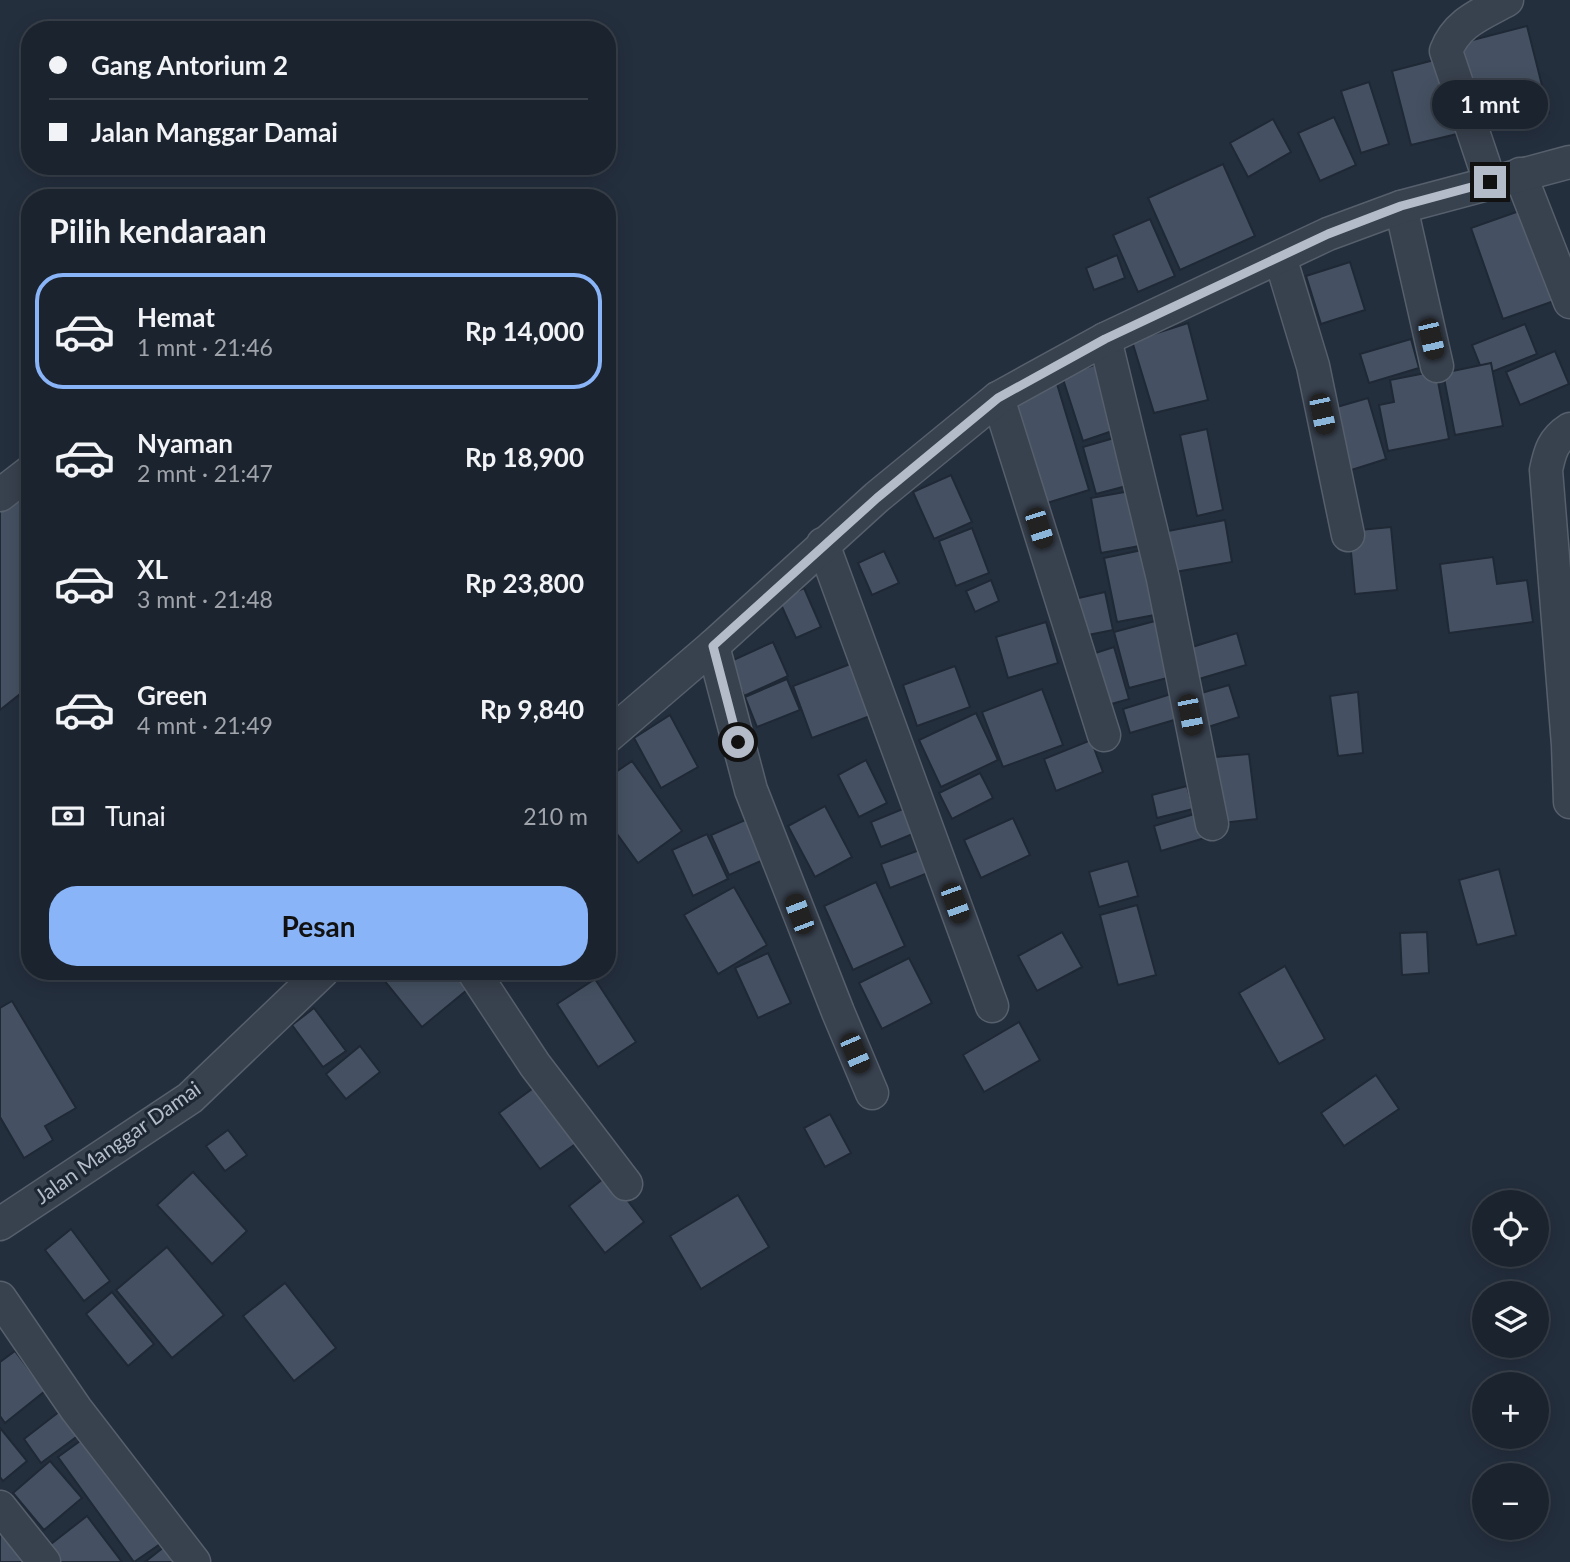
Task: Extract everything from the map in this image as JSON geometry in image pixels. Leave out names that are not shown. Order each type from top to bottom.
[{"type":"street","points":[[1490,182],[1447,51],[1452,36],[1469,21],[1507,0]]},
{"type":"street","points":[[616,729],[713,646],[823,544],[998,398],[1105,339],[1328,234],[1401,206],[1570,162]]},
{"type":"street","points":[[1520,174],[1570,302]]},
{"type":"street","points":[[1401,206],[1437,366]]},
{"type":"street","points":[[1280,257],[1312,366],[1348,535]]},
{"type":"street","points":[[1105,339],[1163,579],[1212,824]]},
{"type":"street","points":[[998,398],[1104,735]]},
{"type":"street","points":[[1570,429],[1559,436],[1551,447],[1546,470],[1568,745],[1570,802]]},
{"type":"street","points":[[0,495],[21,479]]},
{"type":"street","points":[[823,544],[992,1006]]},
{"type":"street","points":[[713,646],[751,790],[872,1093]]},
{"type":"street","name":"Jalan Manggar Damai","points":[[0,1224],[190,1098],[314,980]]},
{"type":"street","points":[[479,980],[536,1065],[626,1184]]},
{"type":"street","points":[[0,1297],[76,1409],[194,1562]]},
{"type":"street","points":[[0,1507],[44,1562]]},
{"type":"building","points":[[1527,26],[1549,113],[1483,130],[1461,43]]},
{"type":"building","points":[[1438,59],[1457,134],[1411,145],[1392,71]]},
{"type":"building","points":[[1369,82],[1389,144],[1361,153],[1341,91]]},
{"type":"building","points":[[1334,117],[1356,165],[1320,181],[1298,133]]},
{"type":"building","points":[[1273,119],[1291,152],[1248,177],[1230,143]]},
{"type":"building","points":[[1223,164],[1255,236],[1180,270],[1148,198]]},
{"type":"building","points":[[1522,210],[1554,301],[1503,319],[1471,228]]},
{"type":"building","points":[[1150,219],[1175,276],[1138,292],[1113,235]]},
{"type":"building","points":[[1117,255],[1125,278],[1094,290],[1086,268]]},
{"type":"building","points":[[1350,262],[1365,310],[1321,324],[1306,276]]},
{"type":"building","points":[[1188,323],[1208,400],[1154,413],[1132,341]]},
{"type":"building","points":[[1525,324],[1537,354],[1484,375],[1472,345]]},
{"type":"building","points":[[1411,339],[1419,368],[1369,383],[1360,354]]},
{"type":"building","points":[[1555,351],[1569,384],[1520,405],[1506,372]]},
{"type":"building","points":[[1103,362],[1124,427],[1083,441],[1062,376]]},
{"type":"building","points":[[1491,363],[1503,426],[1455,435],[1443,373]]},
{"type":"building","points":[[1436,371],[1449,439],[1388,451],[1379,405],[1394,402],[1390,380]]},
{"type":"building","points":[[1057,384],[1089,490],[1047,503],[1014,398]]},
{"type":"building","points":[[1368,398],[1386,459],[1342,473],[1323,411]]},
{"type":"building","points":[[1207,429],[1223,510],[1197,516],[1180,435]]},
{"type":"building","points":[[1121,436],[1134,484],[1096,494],[1083,447]]},
{"type":"building","points":[[951,475],[972,522],[934,539],[913,492]]},
{"type":"building","points":[[1136,490],[1145,545],[1101,553],[1091,498]]},
{"type":"building","points":[[12,493],[21,504],[21,693],[0,710],[0,504]]},
{"type":"building","points":[[1225,520],[1232,562],[1175,572],[1168,531]]},
{"type":"building","points":[[1391,527],[1397,590],[1355,594],[1349,531]]},
{"type":"building","points":[[972,528],[989,573],[956,586],[939,541]]},
{"type":"building","points":[[1147,549],[1160,614],[1117,622],[1104,558]]},
{"type":"building","points":[[884,551],[899,583],[872,595],[858,563]]},
{"type":"building","points":[[1493,557],[1497,584],[1527,580],[1533,622],[1449,633],[1440,564]]},
{"type":"building","points":[[991,580],[999,601],[975,612],[966,591]]},
{"type":"building","points":[[804,588],[821,627],[796,638],[779,600]]},
{"type":"building","points":[[1105,592],[1113,630],[1078,637],[1070,600]]},
{"type":"building","points":[[1155,621],[1171,677],[1129,688],[1114,632]]},
{"type":"building","points":[[1046,622],[1058,663],[1008,678],[996,637]]},
{"type":"building","points":[[1237,633],[1246,665],[1199,679],[1189,648]]},
{"type":"building","points":[[773,642],[788,676],[744,696],[729,662]]},
{"type":"building","points":[[1114,647],[1129,699],[1101,707],[1086,656]]},
{"type":"building","points":[[858,661],[878,713],[812,738],[793,686]]},
{"type":"building","points":[[955,666],[970,707],[917,726],[903,685]]},
{"type":"building","points":[[787,679],[800,710],[757,727],[745,697]]},
{"type":"building","points":[[1229,685],[1239,717],[1202,729],[1191,696]]},
{"type":"building","points":[[1042,689],[1063,745],[1003,767],[982,712]]},
{"type":"building","points":[[1358,692],[1363,753],[1338,756],[1330,696]]},
{"type":"building","points":[[1174,693],[1181,718],[1130,733],[1123,709]]},
{"type":"building","points":[[976,713],[998,760],[941,787],[919,740]]},
{"type":"building","points":[[670,715],[698,767],[661,788],[634,738]]},
{"type":"building","points":[[1091,740],[1103,772],[1056,791],[1044,759]]},
{"type":"building","points":[[1249,754],[1257,819],[1222,823],[1215,757]]},
{"type":"building","points":[[866,760],[887,803],[859,817],[838,775]]},
{"type":"building","points":[[632,761],[682,831],[638,863],[616,832],[616,772]]},
{"type":"building","points":[[980,773],[993,798],[952,819],[939,793]]},
{"type":"building","points":[[1187,786],[1193,809],[1157,818],[1152,795]]},
{"type":"building","points":[[825,806],[852,857],[815,877],[788,826]]},
{"type":"building","points":[[910,806],[920,831],[881,847],[871,822]]},
{"type":"building","points":[[1201,812],[1208,837],[1161,851],[1154,826]]},
{"type":"building","points":[[752,817],[770,857],[729,875],[711,835]]},
{"type":"building","points":[[1013,818],[1030,855],[981,878],[964,840]]},
{"type":"building","points":[[707,834],[728,879],[693,896],[672,850]]},
{"type":"building","points":[[925,848],[933,871],[890,888],[881,864]]},
{"type":"building","points":[[1128,861],[1138,896],[1099,907],[1089,872]]},
{"type":"building","points":[[1499,869],[1516,935],[1477,945],[1459,880]]},
{"type":"building","points":[[876,882],[905,946],[853,970],[824,906]]},
{"type":"building","points":[[734,887],[767,945],[718,974],[684,915]]},
{"type":"building","points":[[1137,905],[1156,975],[1118,985],[1100,915]]},
{"type":"building","points":[[1062,932],[1082,967],[1037,991],[1018,956]]},
{"type":"building","points":[[1427,932],[1429,973],[1402,975],[1400,933]]},
{"type":"building","points":[[768,953],[791,1003],[758,1018],[735,968]]},
{"type":"building","points":[[909,958],[932,1003],[882,1029],[859,983]]},
{"type":"building","points":[[1285,966],[1325,1039],[1279,1064],[1239,993]]},
{"type":"building","points":[[384,980],[469,980],[473,985],[422,1027]]},
{"type":"building","points":[[596,980],[636,1042],[598,1067],[557,1004]]},
{"type":"building","points":[[12,1001],[76,1108],[45,1126],[53,1140],[24,1158],[0,1117],[0,1008]]},
{"type":"building","points":[[314,1008],[346,1051],[323,1067],[292,1025]]},
{"type":"building","points":[[1019,1022],[1040,1060],[984,1092],[963,1055]]},
{"type":"building","points":[[360,1046],[380,1072],[346,1099],[326,1074]]},
{"type":"building","points":[[1376,1075],[1399,1109],[1344,1146],[1321,1113]]},
{"type":"building","points":[[543,1081],[584,1138],[540,1169],[499,1113]]},
{"type":"building","points":[[830,1114],[851,1153],[825,1167],[804,1128]]},
{"type":"building","points":[[228,1130],[247,1155],[225,1171],[206,1146]]},
{"type":"building","points":[[193,1172],[247,1231],[212,1264],[157,1205]]},
{"type":"building","points":[[608,1175],[644,1222],[605,1253],[569,1206]]},
{"type":"building","points":[[738,1195],[769,1247],[701,1289],[670,1236]]},
{"type":"building","points":[[71,1229],[110,1281],[84,1301],[45,1250]]},
{"type":"building","points":[[167,1247],[224,1315],[172,1358],[116,1290]]},
{"type":"building","points":[[285,1283],[336,1348],[294,1381],[243,1316]]},
{"type":"building","points":[[112,1292],[154,1344],[128,1366],[86,1314]]},
{"type":"building","points":[[15,1351],[45,1391],[5,1423],[0,1416],[0,1362]]},
{"type":"building","points":[[64,1408],[83,1432],[41,1463],[24,1439]]},
{"type":"building","points":[[0,1428],[27,1461],[3,1481],[0,1477]]},
{"type":"building","points":[[87,1436],[163,1542],[134,1562],[58,1457]]},
{"type":"building","points":[[50,1461],[82,1498],[44,1530],[13,1493]]},
{"type":"building","points":[[87,1516],[122,1562],[50,1562],[42,1551]]},
{"type":"building","points":[[3,1531],[29,1562],[0,1562],[0,1533]]},
{"type":"building","points":[[169,1543],[184,1562],[145,1562]]},
{"type":"route","points":[[738,742],[713,646],[823,544],[998,398],[1105,339],[1328,234],[1401,206],[1490,182]]}]
